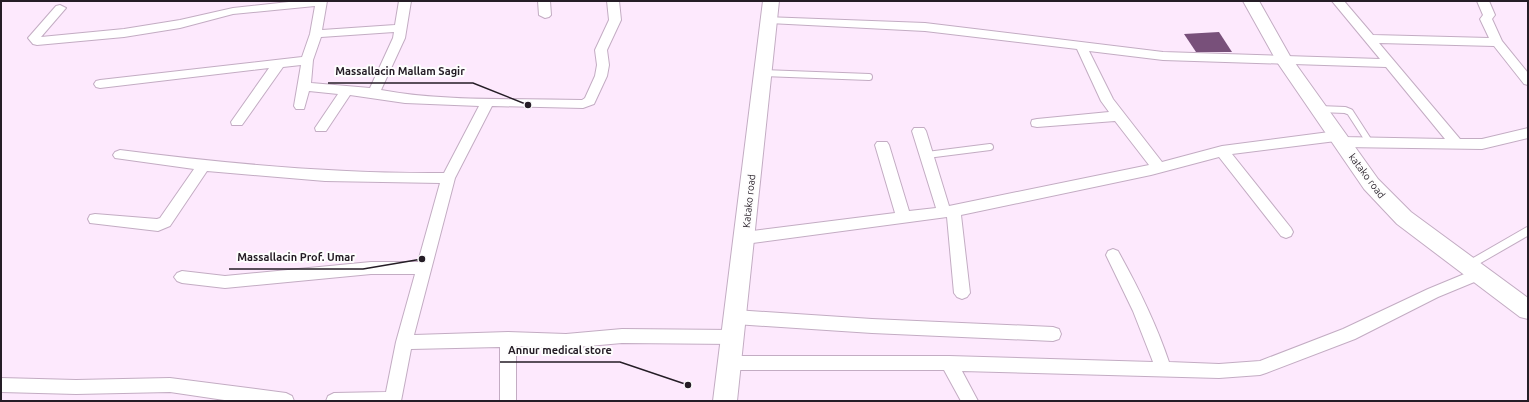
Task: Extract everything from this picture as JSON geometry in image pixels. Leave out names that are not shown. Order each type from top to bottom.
[{"type":"street","points":[[60,8],[34,38],[37,41],[124,33],[180,24],[233,11],[321,1],[316,34],[307,60],[300,106]]},
{"type":"street","points":[[374,93],[399,38],[405,1]]},
{"type":"street","points":[[544,1],[545,15]]},
{"type":"street","points":[[304,86],[374,93],[405,99],[571,105],[590,101],[602,76],[603,65],[601,50],[615,20],[613,1]]},
{"type":"street","name":"katako road","points":[[1251,1],[1283,58],[1371,184],[1388,203],[1404,218],[1474,270],[1525,305]]},
{"type":"street","points":[[1338,1],[1388,63],[1457,144]]},
{"type":"street","points":[[1483,1],[1489,15],[1486,19],[1497,42],[1528,81]]},
{"type":"street","points":[[770,10],[1163,56],[1283,58],[1388,63]]},
{"type":"street","name":"Katako road","points":[[725,401],[736,317],[770,10]]},
{"type":"street","points":[[316,34],[400,28]]},
{"type":"street","points":[[1369,39],[1497,42]]},
{"type":"street","points":[[1081,46],[1108,101],[1159,168]]},
{"type":"street","points":[[100,84],[307,60]]},
{"type":"street","points":[[238,122],[279,63]]},
{"type":"street","points":[[320,128],[347,90]]},
{"type":"street","points":[[334,401],[393,400],[404,342],[448,178],[487,103]]},
{"type":"street","points":[[1037,123],[1118,116]]},
{"type":"street","points":[[919,131],[949,212],[962,293]]},
{"type":"street","points":[[745,238],[949,212],[1159,168],[1222,151],[1339,139],[1370,143],[1482,144],[1528,133]]},
{"type":"street","points":[[882,145],[904,218]]},
{"type":"street","points":[[1222,151],[1286,232]]},
{"type":"street","points":[[120,155],[203,166],[390,179],[448,178]]},
{"type":"street","points":[[95,219],[158,225],[165,222],[203,166]]},
{"type":"street","points":[[1113,256],[1130,284],[1149,326],[1164,368]]},
{"type":"street","points":[[182,277],[225,282],[371,268],[424,268]]},
{"type":"street","points":[[730,363],[949,363],[1164,368],[1219,371],[1260,368],[1349,334],[1433,293],[1474,270]]},
{"type":"street","points":[[736,317],[872,326],[1053,334]]},
{"type":"street","points":[[404,342],[508,339],[566,341],[622,336],[733,337]]},
{"type":"street","points":[[508,339],[508,401]]},
{"type":"street","points":[[949,363],[970,401]]},
{"type":"street","points":[[1,385],[76,387],[170,385],[286,401]]},
{"type":"lane","points":[[763,73],[869,77]]},
{"type":"lane","points":[[1318,109],[1345,110],[1350,112],[1370,143]]},
{"type":"lane","points":[[927,155],[990,147]]},
{"type":"lane","points":[[1474,270],[1528,231]]},
{"type":"building","points":[[1219,32],[1232,52],[1196,52],[1184,34]]},
{"type":"place","name":"Massallacin Mallam Sagir","points":[[528,105]]},
{"type":"place","name":"Massallacin Prof. Umar","points":[[422,259]]},
{"type":"place","name":"Annur medical store","points":[[688,385]]}]
